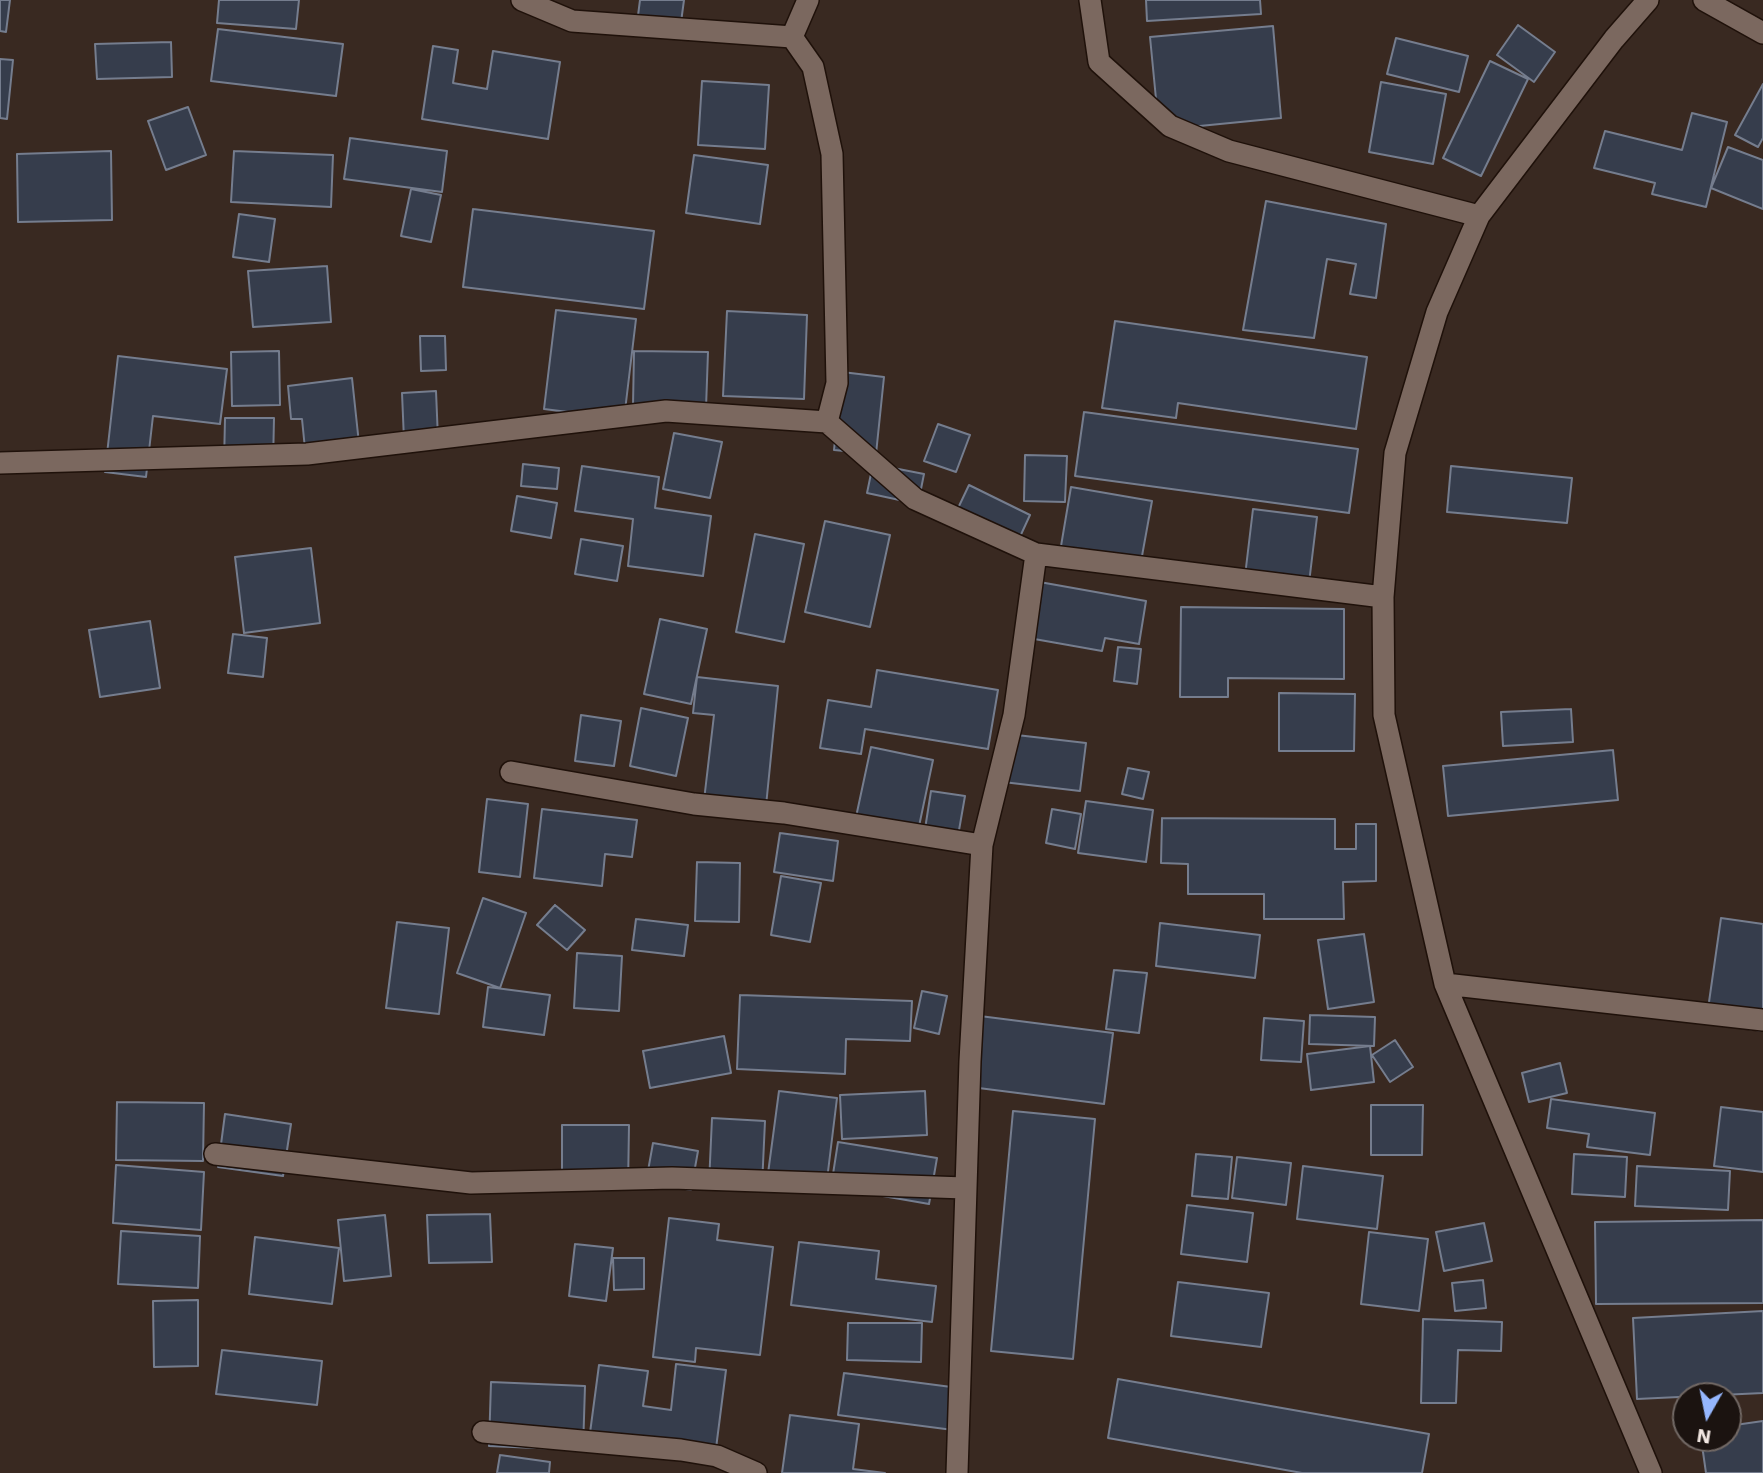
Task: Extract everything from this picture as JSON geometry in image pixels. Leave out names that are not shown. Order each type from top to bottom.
[{"type":"street","points":[[522,0],[572,21],[792,37]]},
{"type":"street","points":[[792,37],[808,0]]},
{"type":"street","points":[[1090,0],[1099,62],[1170,126],[1229,151],[1479,216]]},
{"type":"street","points":[[1644,1471],[1445,984],[1384,715],[1383,597],[1395,453],[1437,312],[1479,216],[1614,39],[1648,0]]},
{"type":"street","points":[[1704,0],[1763,33]]},
{"type":"street","points":[[792,37],[813,67],[832,154],[837,383],[827,422]]},
{"type":"street","points":[[0,463],[307,454],[666,411],[827,422],[915,499],[1036,555],[1383,597]]},
{"type":"street","points":[[957,1473],[965,1188],[982,845],[1014,715],[1036,555]]},
{"type":"street","points":[[511,772],[694,804],[784,813],[982,845]]},
{"type":"street","points":[[1445,984],[1763,1020]]},
{"type":"street","points":[[215,1154],[471,1183],[672,1178],[965,1188]]},
{"type":"street","points":[[484,1432],[681,1450],[717,1456],[756,1473]]},
{"type":"building","points":[[0,0],[10,0],[6,32],[0,31]]},
{"type":"building","points":[[219,0],[299,0],[296,29],[217,23]]},
{"type":"building","points":[[640,0],[684,0],[679,37],[636,31]]},
{"type":"building","points":[[1146,0],[1260,0],[1261,14],[1147,21]]},
{"type":"building","points":[[1518,25],[1555,52],[1534,82],[1497,55]]},
{"type":"building","points":[[1273,26],[1281,118],[1159,130],[1150,37]]},
{"type":"building","points":[[218,29],[343,44],[336,96],[211,81]]},
{"type":"building","points":[[1396,38],[1468,56],[1459,92],[1387,74]]},
{"type":"building","points":[[171,42],[172,77],[97,79],[95,44]]},
{"type":"building","points":[[433,46],[458,50],[453,83],[487,89],[493,51],[560,62],[548,139],[422,119]]},
{"type":"building","points":[[0,59],[13,60],[7,119],[0,118]]},
{"type":"building","points":[[1490,61],[1528,79],[1481,176],[1443,158]]},
{"type":"building","points":[[702,81],[769,85],[765,149],[698,145]]},
{"type":"building","points":[[1381,82],[1446,94],[1433,164],[1369,152]]},
{"type":"building","points":[[1763,84],[1763,138],[1758,147],[1735,135]]},
{"type":"building","points":[[188,107],[206,155],[166,170],[148,121]]},
{"type":"building","points":[[1692,113],[1727,122],[1706,207],[1652,194],[1655,183],[1594,168],[1605,131],[1682,150]]},
{"type":"building","points":[[350,138],[447,151],[442,192],[344,179]]},
{"type":"building","points":[[1728,147],[1763,160],[1763,209],[1711,188]]},
{"type":"building","points":[[111,151],[112,220],[18,222],[17,154]]},
{"type":"building","points":[[234,151],[333,155],[331,207],[231,202]]},
{"type":"building","points":[[694,155],[768,165],[760,224],[686,213]]},
{"type":"building","points":[[411,189],[441,195],[431,242],[401,236]]},
{"type":"building","points":[[1266,201],[1386,224],[1376,298],[1350,294],[1356,264],[1327,259],[1314,338],[1243,330]]},
{"type":"building","points":[[473,209],[654,231],[644,309],[463,287]]},
{"type":"building","points":[[239,214],[275,219],[269,262],[233,257]]},
{"type":"building","points":[[327,266],[331,322],[253,327],[248,271]]},
{"type":"building","points":[[556,310],[636,319],[624,419],[544,409]]},
{"type":"building","points":[[727,311],[807,315],[804,399],[723,396]]},
{"type":"building","points":[[1115,321],[1367,357],[1356,429],[1178,403],[1176,418],[1102,408]]},
{"type":"building","points":[[420,336],[445,336],[446,370],[421,371]]},
{"type":"building","points":[[279,351],[280,405],[232,406],[231,352]]},
{"type":"building","points":[[634,351],[708,352],[706,408],[633,406]]},
{"type":"building","points":[[118,356],[227,369],[220,424],[153,416],[146,477],[105,472]]},
{"type":"building","points":[[842,372],[884,377],[876,454],[834,450]]},
{"type":"building","points":[[352,378],[360,453],[306,459],[302,419],[291,419],[288,386]]},
{"type":"building","points":[[436,391],[438,439],[404,440],[402,393]]},
{"type":"building","points":[[1084,412],[1358,449],[1349,513],[1075,476]]},
{"type":"building","points":[[225,418],[274,418],[273,465],[224,464]]},
{"type":"building","points":[[938,424],[970,435],[956,472],[924,461]]},
{"type":"building","points":[[674,433],[722,442],[710,498],[663,489]]},
{"type":"building","points":[[1025,455],[1067,456],[1065,502],[1024,501]]},
{"type":"building","points":[[523,464],[559,468],[557,489],[521,486]]},
{"type":"building","points":[[873,464],[924,474],[918,504],[867,493]]},
{"type":"building","points":[[582,466],[659,477],[655,508],[711,516],[703,576],[628,566],[633,519],[575,511]]},
{"type":"building","points":[[1451,466],[1572,478],[1567,523],[1447,512]]},
{"type":"building","points":[[969,485],[1030,515],[1012,554],[950,525]]},
{"type":"building","points":[[1071,487],[1152,501],[1140,567],[1060,552]]},
{"type":"building","points":[[517,496],[557,503],[551,538],[511,531]]},
{"type":"building","points":[[1253,509],[1317,517],[1309,583],[1245,576]]},
{"type":"building","points":[[825,521],[890,535],[870,627],[805,612]]},
{"type":"building","points":[[755,534],[804,544],[784,642],[736,632]]},
{"type":"building","points":[[581,539],[623,546],[617,581],[575,574]]},
{"type":"building","points":[[311,548],[320,623],[244,633],[235,557]]},
{"type":"building","points":[[1034,581],[1146,601],[1139,644],[1105,638],[1102,651],[1023,637]]},
{"type":"building","points":[[1181,607],[1344,609],[1344,679],[1228,678],[1228,697],[1180,697]]},
{"type":"building","points":[[660,619],[707,629],[691,704],[644,694]]},
{"type":"building","points":[[150,621],[160,688],[100,697],[89,630]]},
{"type":"building","points":[[233,634],[267,638],[263,677],[228,673]]},
{"type":"building","points":[[1118,647],[1141,649],[1137,684],[1114,681]]},
{"type":"building","points":[[877,670],[998,690],[988,749],[865,729],[861,754],[820,748],[828,700],[871,707]]},
{"type":"building","points":[[697,677],[778,686],[765,816],[703,809],[714,715],[693,713]]},
{"type":"building","points":[[1279,693],[1355,694],[1354,751],[1279,751]]},
{"type":"building","points":[[641,708],[688,718],[676,776],[630,766]]},
{"type":"building","points":[[1571,709],[1573,742],[1503,746],[1501,712]]},
{"type":"building","points":[[581,715],[621,721],[614,766],[575,761]]},
{"type":"building","points":[[1008,734],[1086,743],[1080,791],[1003,782]]},
{"type":"building","points":[[871,747],[933,760],[918,831],[856,817]]},
{"type":"building","points":[[1613,750],[1618,800],[1448,816],[1443,766]]},
{"type":"building","points":[[1128,768],[1149,772],[1143,799],[1122,794]]},
{"type":"building","points":[[931,791],[965,796],[958,836],[925,829]]},
{"type":"building","points":[[487,799],[528,804],[520,877],[479,872]]},
{"type":"building","points":[[1086,801],[1153,810],[1146,862],[1078,853]]},
{"type":"building","points":[[542,809],[637,820],[632,857],[605,854],[602,886],[534,878]]},
{"type":"building","points":[[1052,809],[1081,814],[1075,849],[1046,843]]},
{"type":"building","points":[[1162,818],[1335,819],[1335,849],[1356,849],[1356,824],[1376,824],[1376,881],[1343,882],[1344,919],[1264,919],[1264,894],[1188,894],[1188,864],[1161,863]]},
{"type":"building","points":[[780,833],[838,841],[833,881],[774,872]]},
{"type":"building","points":[[697,862],[740,863],[739,922],[695,921]]},
{"type":"building","points":[[781,876],[821,883],[810,942],[771,935]]},
{"type":"building","points":[[483,898],[526,913],[500,988],[457,973]]},
{"type":"building","points":[[555,905],[585,930],[567,950],[537,925]]},
{"type":"building","points":[[1721,918],[1763,924],[1763,1031],[1706,1023]]},
{"type":"building","points":[[636,919],[688,925],[684,956],[632,950]]},
{"type":"building","points":[[397,922],[449,928],[439,1014],[386,1008]]},
{"type":"building","points":[[1160,923],[1260,935],[1255,978],[1156,966]]},
{"type":"building","points":[[1364,934],[1374,1002],[1328,1009],[1318,940]]},
{"type":"building","points":[[577,953],[622,956],[619,1011],[574,1008]]},
{"type":"building","points":[[1114,970],[1147,973],[1139,1033],[1106,1029]]},
{"type":"building","points":[[488,987],[550,995],[544,1035],[483,1027]]},
{"type":"building","points":[[922,991],[947,996],[939,1034],[914,1028]]},
{"type":"building","points":[[740,995],[912,1001],[910,1041],[846,1039],[845,1074],[737,1069]]},
{"type":"building","points":[[972,1015],[1113,1033],[1104,1104],[963,1086]]},
{"type":"building","points":[[1310,1015],[1375,1017],[1374,1046],[1309,1044]]},
{"type":"building","points":[[1264,1018],[1304,1021],[1301,1062],[1261,1060]]},
{"type":"building","points":[[724,1036],[731,1073],[650,1088],[643,1051]]},
{"type":"building","points":[[1395,1040],[1413,1067],[1390,1082],[1372,1055]]},
{"type":"building","points":[[1370,1046],[1374,1082],[1311,1090],[1307,1054]]},
{"type":"building","points":[[1560,1063],[1567,1093],[1529,1102],[1522,1073]]},
{"type":"building","points":[[779,1091],[837,1098],[826,1188],[767,1181]]},
{"type":"building","points":[[925,1091],[927,1135],[842,1139],[840,1095]]},
{"type":"building","points":[[1551,1099],[1655,1113],[1650,1155],[1587,1147],[1589,1134],[1547,1128]]},
{"type":"building","points":[[117,1102],[204,1103],[203,1161],[116,1160]]},
{"type":"building","points":[[1371,1105],[1423,1105],[1422,1155],[1371,1155]]},
{"type":"building","points":[[1721,1107],[1763,1112],[1763,1172],[1714,1166]]},
{"type":"building","points":[[1013,1111],[1095,1119],[1073,1359],[991,1351]]},
{"type":"building","points":[[225,1114],[291,1124],[283,1176],[218,1167]]},
{"type":"building","points":[[712,1118],[765,1121],[762,1186],[709,1184]]},
{"type":"building","points":[[562,1125],[629,1125],[628,1188],[562,1188]]},
{"type":"building","points":[[838,1142],[937,1158],[929,1204],[831,1187]]},
{"type":"building","points":[[653,1143],[698,1151],[691,1190],[646,1182]]},
{"type":"building","points":[[1196,1154],[1232,1157],[1228,1199],[1192,1196]]},
{"type":"building","points":[[1574,1154],[1627,1157],[1625,1197],[1572,1194]]},
{"type":"building","points":[[1237,1157],[1291,1163],[1286,1205],[1232,1198]]},
{"type":"building","points":[[116,1165],[204,1172],[201,1230],[113,1223]]},
{"type":"building","points":[[1303,1166],[1383,1176],[1377,1229],[1297,1219]]},
{"type":"building","points":[[1637,1166],[1730,1171],[1728,1210],[1635,1206]]},
{"type":"building","points":[[1187,1205],[1253,1213],[1247,1262],[1181,1254]]},
{"type":"building","points":[[490,1214],[492,1262],[429,1263],[427,1215]]},
{"type":"building","points":[[385,1215],[391,1276],[344,1281],[338,1220]]},
{"type":"building","points":[[669,1218],[719,1224],[717,1240],[773,1247],[760,1355],[696,1348],[695,1362],[653,1357]]},
{"type":"building","points":[[1763,1220],[1763,1303],[1596,1304],[1595,1222]]},
{"type":"building","points":[[1484,1223],[1492,1261],[1444,1271],[1436,1232]]},
{"type":"building","points":[[121,1231],[200,1236],[198,1288],[118,1284]]},
{"type":"building","points":[[1369,1232],[1428,1239],[1419,1311],[1361,1304]]},
{"type":"building","points":[[255,1237],[339,1248],[332,1304],[249,1294]]},
{"type":"building","points":[[799,1242],[879,1251],[876,1279],[936,1286],[932,1322],[791,1305]]},
{"type":"building","points":[[575,1244],[613,1248],[606,1301],[569,1296]]},
{"type":"building","points":[[613,1258],[644,1258],[644,1289],[614,1290]]},
{"type":"building","points":[[1483,1280],[1486,1308],[1455,1311],[1452,1283]]},
{"type":"building","points":[[1178,1282],[1269,1293],[1261,1347],[1171,1336]]},
{"type":"building","points":[[198,1300],[198,1366],[154,1367],[153,1301]]},
{"type":"building","points":[[1763,1311],[1763,1393],[1742,1394],[1742,1382],[1672,1382],[1672,1397],[1637,1399],[1633,1318]]},
{"type":"building","points":[[1423,1319],[1502,1322],[1501,1351],[1458,1350],[1456,1403],[1421,1403]]},
{"type":"building","points":[[848,1323],[922,1323],[921,1362],[847,1360]]},
{"type":"building","points":[[222,1350],[322,1361],[317,1405],[216,1394]]},
{"type":"building","points":[[676,1364],[726,1370],[714,1464],[588,1448],[599,1365],[648,1371],[643,1406],[671,1410]]},
{"type":"building","points":[[844,1373],[959,1388],[953,1430],[838,1415]]},
{"type":"building","points":[[1118,1379],[1429,1434],[1422,1473],[1302,1473],[1108,1438]]},
{"type":"building","points":[[491,1382],[585,1386],[583,1450],[489,1446]]},
{"type":"building","points":[[790,1415],[859,1424],[853,1469],[885,1473],[782,1473]]},
{"type":"building","points":[[1763,1421],[1763,1473],[1706,1473],[1703,1452],[1742,1452],[1742,1424]]},
{"type":"building","points":[[500,1455],[550,1462],[549,1473],[497,1473]]}]
